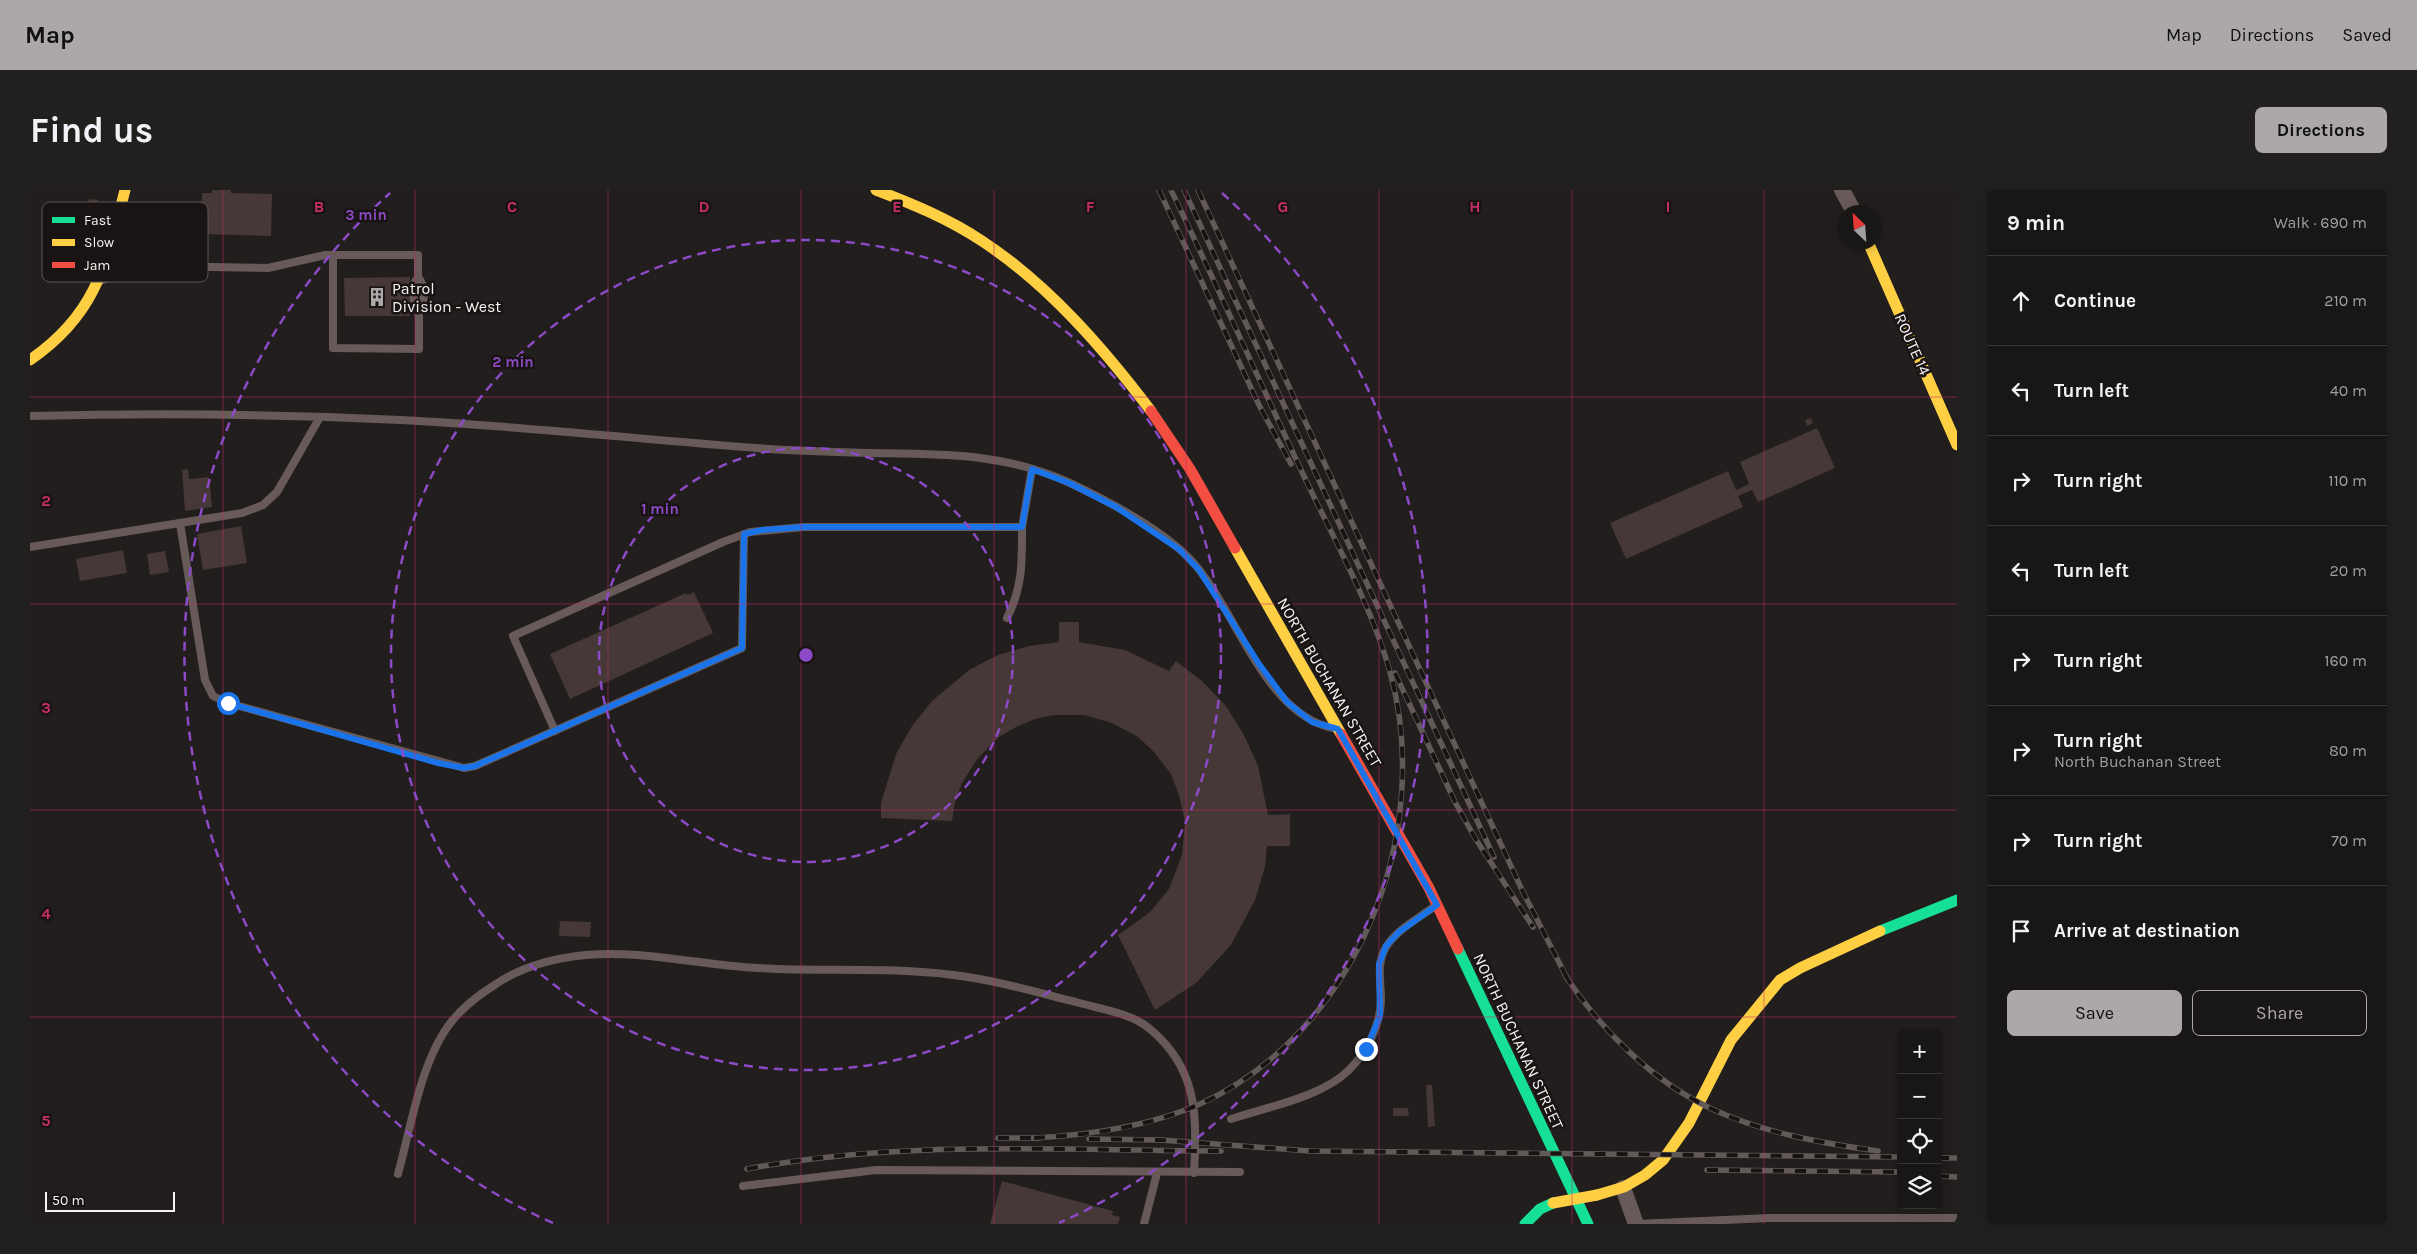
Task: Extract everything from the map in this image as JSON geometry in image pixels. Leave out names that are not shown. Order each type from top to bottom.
[{"type":"street","name":"NORTH BUCHANAN STREET","points":[[876,190],[952,224],[988,245],[1040,286],[1121,374],[1159,419],[1437,905],[1588,1224]]},
{"type":"street","points":[[1842,190],[1850,205]]},
{"type":"street","name":"ROUTE 14","points":[[1871,250],[1957,446]]},
{"type":"street","points":[[30,360],[53,345],[74,325],[99,282]]},
{"type":"street","points":[[1525,1224],[1540,1209],[1553,1203],[1597,1196],[1623,1188],[1655,1170],[1667,1156],[1690,1121],[1723,1053],[1749,1015],[1783,978],[1849,942],[1957,900]]},
{"type":"street","points":[[1623,1188],[1636,1224]]},
{"type":"lane","points":[[208,267],[268,268],[333,255],[418,255],[418,277],[413,285],[414,301],[419,310],[419,348],[333,348],[333,255]]},
{"type":"lane","points":[[30,416],[232,415],[403,420],[798,451],[984,457],[1032,469],[1069,483],[1116,507],[1180,550],[1199,570],[1259,664],[1287,702],[1312,722],[1338,729]]},
{"type":"lane","points":[[30,547],[242,513],[263,505],[277,492],[320,418]]},
{"type":"lane","points":[[1007,618],[1017,598],[1022,577],[1022,527],[1032,469]]},
{"type":"lane","points":[[180,523],[205,680],[209,692],[220,700],[464,768],[475,766],[742,648],[744,534]]},
{"type":"lane","points":[[555,730],[513,636],[744,534],[762,530],[804,527],[1022,527]]},
{"type":"lane","points":[[1231,1119],[1306,1095],[1334,1082],[1349,1070],[1366,1049],[1380,1016],[1379,964],[1386,946],[1399,932],[1437,905]]},
{"type":"lane","points":[[398,1174],[432,1058],[452,1021],[483,993],[527,968],[555,960],[613,954],[746,968],[951,974],[1027,989],[1105,1010],[1140,1022],[1166,1044],[1190,1084],[1196,1112],[1194,1173]]},
{"type":"lane","points":[[743,1186],[876,1170],[1240,1172]]},
{"type":"lane","points":[[1144,1224],[1157,1173]]},
{"type":"lane","points":[[1636,1224],[1957,1218]]},
{"type":"building","points":[[212,190],[231,190],[231,193],[272,194],[271,236],[208,234],[208,202],[202,202],[202,193],[212,193]]},
{"type":"building","points":[[89,199],[98,200],[98,202],[88,202]]},
{"type":"building","name":"Patrol Division - West","points":[[410,277],[410,316],[345,316],[344,278]]},
{"type":"building","points":[[1811,418],[1813,423],[1807,426],[1805,420]]},
{"type":"building","points":[[1817,428],[1835,468],[1758,502],[1752,490],[1738,496],[1743,507],[1626,559],[1610,523],[1728,471],[1736,490],[1749,484],[1740,462]]},
{"type":"building","points":[[188,469],[189,479],[209,477],[212,507],[185,511],[182,470]]},
{"type":"building","points":[[241,526],[247,563],[203,570],[197,534]]},
{"type":"building","points":[[123,550],[127,573],[80,581],[76,559]]},
{"type":"building","points":[[165,551],[169,572],[150,575],[147,554]]},
{"type":"building","points":[[694,592],[713,633],[570,699],[550,654],[686,593],[687,595]]},
{"type":"building","points":[[1059,622],[1079,622],[1079,642],[1125,650],[1169,671],[1176,661],[1202,681],[1226,706],[1244,735],[1258,766],[1268,815],[1290,814],[1290,846],[1267,846],[1265,867],[1255,900],[1231,945],[1196,983],[1155,1010],[1118,935],[1150,912],[1169,889],[1182,855],[1185,822],[1179,795],[1171,774],[1153,751],[1138,737],[1112,723],[1084,715],[1054,715],[1035,719],[999,737],[978,758],[962,783],[955,802],[952,821],[881,818],[881,803],[896,754],[912,726],[932,701],[969,670],[998,655],[1029,646],[1059,642]]},
{"type":"building","points":[[560,921],[591,922],[590,937],[559,936]]},
{"type":"building","points":[[1426,1085],[1432,1085],[1435,1126],[1428,1127]]},
{"type":"building","points":[[1393,1108],[1408,1108],[1409,1116],[1393,1116]]},
{"type":"building","points":[[1002,1181],[1113,1211],[1112,1215],[1120,1217],[1118,1224],[990,1224]]},
{"type":"railway","points":[[1159,190],[1259,405],[1291,464]]},
{"type":"railway","points":[[1034,1138],[1118,1129],[1160,1119],[1200,1104],[1255,1072],[1302,1029],[1341,979],[1370,922],[1391,861],[1401,798],[1401,734],[1390,672],[1382,647],[1350,570],[1302,472],[1171,190]]},
{"type":"railway","points":[[1184,190],[1494,857]]},
{"type":"railway","points":[[1198,190],[1523,892],[1568,980]]},
{"type":"railway","points":[[1395,673],[1455,802],[1475,838],[1533,927]]},
{"type":"railway","points":[[1565,975],[1594,1015],[1611,1034],[1649,1069],[1690,1098],[1712,1109],[1772,1131],[1814,1141],[1878,1151]]},
{"type":"railway","points":[[998,1138],[1039,1138]]},
{"type":"railway","points":[[1089,1139],[1161,1140],[1309,1151],[1897,1157]]},
{"type":"railway","points":[[747,1169],[806,1160],[924,1150],[1221,1151]]},
{"type":"railway","points":[[1942,1158],[1957,1158]]},
{"type":"railway","points":[[1707,1170],[1897,1172]]},
{"type":"railway","points":[[1942,1176],[1957,1177]]},
{"type":"traffic: fast","points":[[1880,931],[1957,900]]},
{"type":"traffic: fast","points":[[1458,949],[1588,1224]]},
{"type":"traffic: fast","points":[[1525,1224],[1540,1209],[1553,1203]]},
{"type":"traffic: slow","points":[[122,202],[125,190]]},
{"type":"traffic: slow","points":[[876,190],[944,219],[1007,258],[1074,319],[1114,364],[1151,411]]},
{"type":"traffic: slow","points":[[1872,250],[1957,445]]},
{"type":"traffic: slow","points":[[30,360],[53,343],[70,324],[84,306],[97,282]]},
{"type":"traffic: slow","points":[[1235,548],[1341,734]]},
{"type":"traffic: slow","points":[[1597,1195],[1624,1187],[1645,1175],[1663,1160],[1689,1123],[1731,1040],[1780,980],[1800,968],[1880,931]]},
{"type":"traffic: slow","points":[[1553,1203],[1597,1195]]},
{"type":"traffic: jam","points":[[1151,411],[1190,469],[1235,548]]},
{"type":"traffic: jam","points":[[1341,734],[1429,888],[1458,949]]},
{"type":"place","name":"Patrol Division - West","points":[[377,297]]},
{"type":"route","points":[[228,703],[293,720],[438,763],[469,768],[742,648],[744,534],[762,530],[804,527],[1022,527],[1023,511],[1032,469],[1069,483],[1116,507],[1140,521],[1180,550],[1199,570],[1259,664],[1287,702],[1304,718],[1323,726],[1338,729],[1437,905],[1399,932],[1386,946],[1379,964],[1380,1016],[1366,1049]]}]
